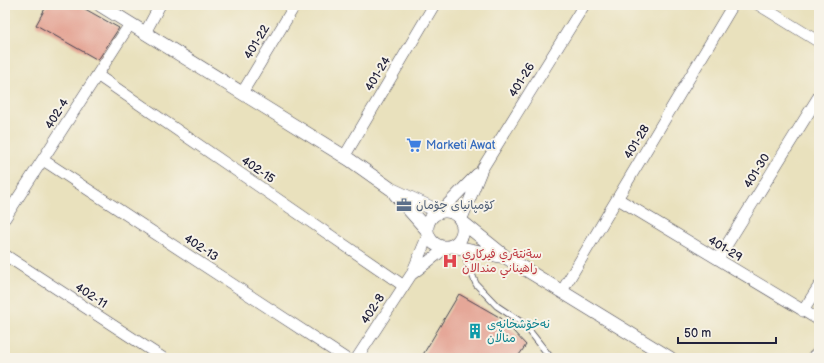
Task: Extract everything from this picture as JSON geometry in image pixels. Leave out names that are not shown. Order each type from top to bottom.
[{"type":"street","points":[[100,5],[344,156],[391,189],[440,212],[452,213],[507,258],[670,358]]},
{"type":"street","points":[[145,33],[160,5]]},
{"type":"street","name":"401-22","points":[[242,93],[295,5]]},
{"type":"street","name":"401-24","points":[[344,156],[434,5]]},
{"type":"street","name":"401-26","points":[[482,169],[584,5]]},
{"type":"street","name":"401-28","points":[[562,291],[733,5]]},
{"type":"street","points":[[759,5],[819,42]]},
{"type":"street","name":"402-4","points":[[5,218],[130,24]]},
{"type":"street","name":"402-15","points":[[97,75],[404,286]]},
{"type":"street","name":"401-30","points":[[718,260],[819,96]]},
{"type":"street","name":"402-13","points":[[43,160],[345,358]]},
{"type":"street","points":[[411,275],[428,232],[430,218],[440,212],[482,169]]},
{"type":"street","points":[[411,275],[449,246],[457,243],[463,232],[461,221],[482,169]]},
{"type":"street","points":[[391,189],[428,232],[435,244],[507,258]]},
{"type":"street","name":"401-29","points":[[618,199],[819,320]]},
{"type":"street","name":"402-11","points":[[5,255],[163,358]]},
{"type":"street","name":"402-8","points":[[357,358],[411,275]]},
{"type":"street","points":[[803,311],[819,286]]},
{"type":"street","points":[[812,358],[819,352]]},
{"type":"lane","points":[[466,249],[467,262],[476,284],[497,306],[524,324],[552,358]]},
{"type":"building","points":[[47,5],[78,5],[119,28],[98,60],[36,25]]},
{"type":"building","name":"نەخۆشخانەی مناڵان","points":[[459,294],[501,318],[526,345],[517,358],[421,358]]},
{"type":"place","name":"Marketi Awat","points":[[414,145]]},
{"type":"place","name":"کۆمپانیای چۆمان","points":[[404,205]]},
{"type":"place","name":"سةنتةري فيركاري راهيناني مندالان","points":[[450,261]]},
{"type":"place","name":"نەخۆشخانەی مناڵان","points":[[475,331]]}]
